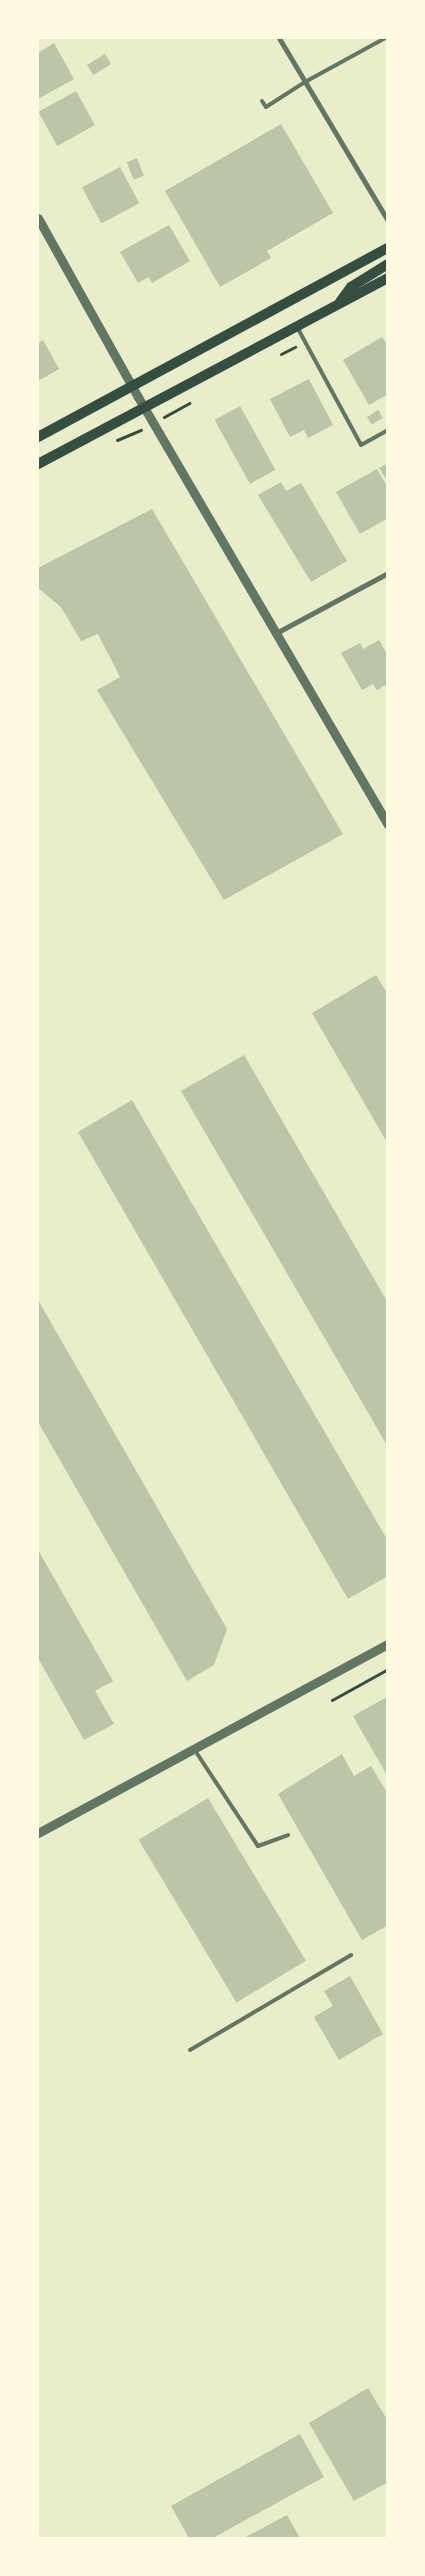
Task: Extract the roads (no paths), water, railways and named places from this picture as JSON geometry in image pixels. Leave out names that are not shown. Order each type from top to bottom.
[{"type":"main road","points":[[38,437],[131,385],[388,248]]},
{"type":"main road","points":[[338,305],[351,287],[388,264]]},
{"type":"main road","points":[[38,464],[388,278]]},
{"type":"street","points":[[279,38],[388,221]]},
{"type":"street","points":[[38,218],[144,408],[388,824]]},
{"type":"street","points":[[276,633],[388,573]]},
{"type":"street","points":[[38,1833],[388,1644]]},
{"type":"lane","points":[[262,101],[266,107],[305,82],[385,38]]},
{"type":"lane","points":[[297,327],[361,445],[388,430]]},
{"type":"lane","points":[[194,1749],[258,1846],[288,1835]]},
{"type":"lane","points":[[190,2050],[351,1955]]}]
